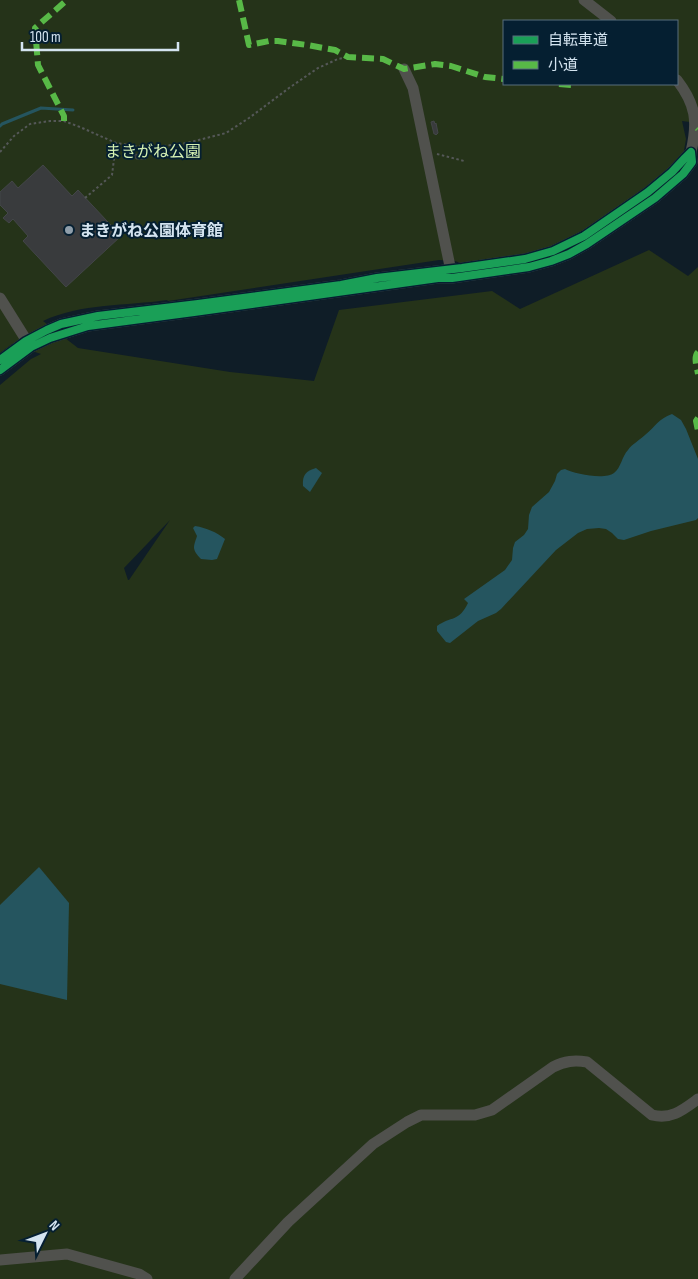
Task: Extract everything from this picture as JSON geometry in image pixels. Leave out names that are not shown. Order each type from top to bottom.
[{"type":"street","points":[[584,0],[610,20]]},
{"type":"street","points":[[404,69],[413,88],[451,274]]},
{"type":"street","points":[[0,370],[28,344],[47,330],[61,324],[98,316],[451,274],[532,257],[575,242],[648,192],[691,152],[696,138],[697,123],[693,106],[678,81]]},
{"type":"street","points":[[0,298],[28,344]]},
{"type":"street","points":[[0,360],[28,344]]},
{"type":"street","points":[[235,1279],[288,1222],[373,1144],[421,1115],[475,1115],[492,1110],[553,1067],[564,1062],[576,1060],[587,1062],[643,1110],[661,1118],[674,1115],[698,1099]]},
{"type":"street","points":[[0,1260],[67,1254],[138,1274],[146,1279]]},
{"type":"path","points":[[0,152],[14,136],[30,124],[50,121],[64,121],[116,143],[148,148],[187,143],[226,132],[249,118],[318,68],[338,59],[348,57]]},
{"type":"path","points":[[85,198],[112,175],[116,143]]},
{"type":"path","points":[[425,150],[464,161]]},
{"type":"green space","name":"まきがね公園","points":[[0,0],[698,0],[698,123],[682,121],[686,139],[683,156],[671,168],[584,233],[547,250],[463,264],[455,261],[439,260],[168,301],[88,308],[58,315],[43,321],[78,348],[230,372],[314,381],[339,310],[492,291],[520,309],[649,250],[688,276],[698,267],[698,1279],[0,1279],[0,385],[31,359],[41,354],[12,344],[0,353]],"holes":[[[170,520],[129,580],[124,568]]]},
{"type":"water","points":[[672,414],[681,420],[698,459],[698,518],[624,540],[618,539],[606,529],[587,529],[578,533],[556,550],[501,609],[478,621],[450,643],[446,642],[437,631],[437,626],[458,616],[468,603],[464,599],[505,570],[512,560],[515,542],[528,529],[529,515],[532,507],[549,492],[557,474],[565,469],[575,473],[597,476],[614,473],[632,446],[660,420]]},
{"type":"water","points":[[316,468],[322,473],[310,492],[303,486],[303,479],[307,472]]},
{"type":"water","points":[[195,526],[218,534],[225,539],[217,559],[201,559],[196,553],[194,546],[197,536],[193,528]]},
{"type":"water","points":[[39,867],[69,903],[67,1000],[0,984],[0,905]]},
{"type":"building","points":[[434,121],[438,133],[436,135],[434,134],[431,122]]},
{"type":"building","points":[[134,154],[148,156],[146,159],[136,159]]},
{"type":"building","name":"まきがね公園体育館","points":[[43,165],[72,196],[78,190],[121,236],[66,287],[23,241],[28,236],[13,219],[9,223],[3,218],[8,213],[0,205],[0,192],[12,181],[18,188]]},
{"type":"waterway","points":[[0,126],[41,108],[73,110]]},
{"type":"marked path","points":[[64,121],[64,116],[38,65],[35,28],[67,0]]},
{"type":"marked path","points":[[239,0],[249,45],[278,41],[335,50],[348,57],[383,59],[404,69],[435,64],[451,66],[485,77],[503,79]]},
{"type":"marked path","points":[[698,352],[696,359],[698,374]]},
{"type":"marked path","points":[[698,418],[696,421],[698,431]]},
{"type":"cycle path","points":[[0,360],[26,341],[47,330],[61,324],[98,316],[462,268],[525,259],[553,251],[584,236],[648,192],[672,172],[691,152],[692,162],[683,174],[655,198],[587,244],[551,261],[529,267],[452,278],[438,278],[88,326],[50,338],[31,347],[0,370]]},
{"type":"place","name":"まきがね公園体育館","points":[[69,230]]}]
